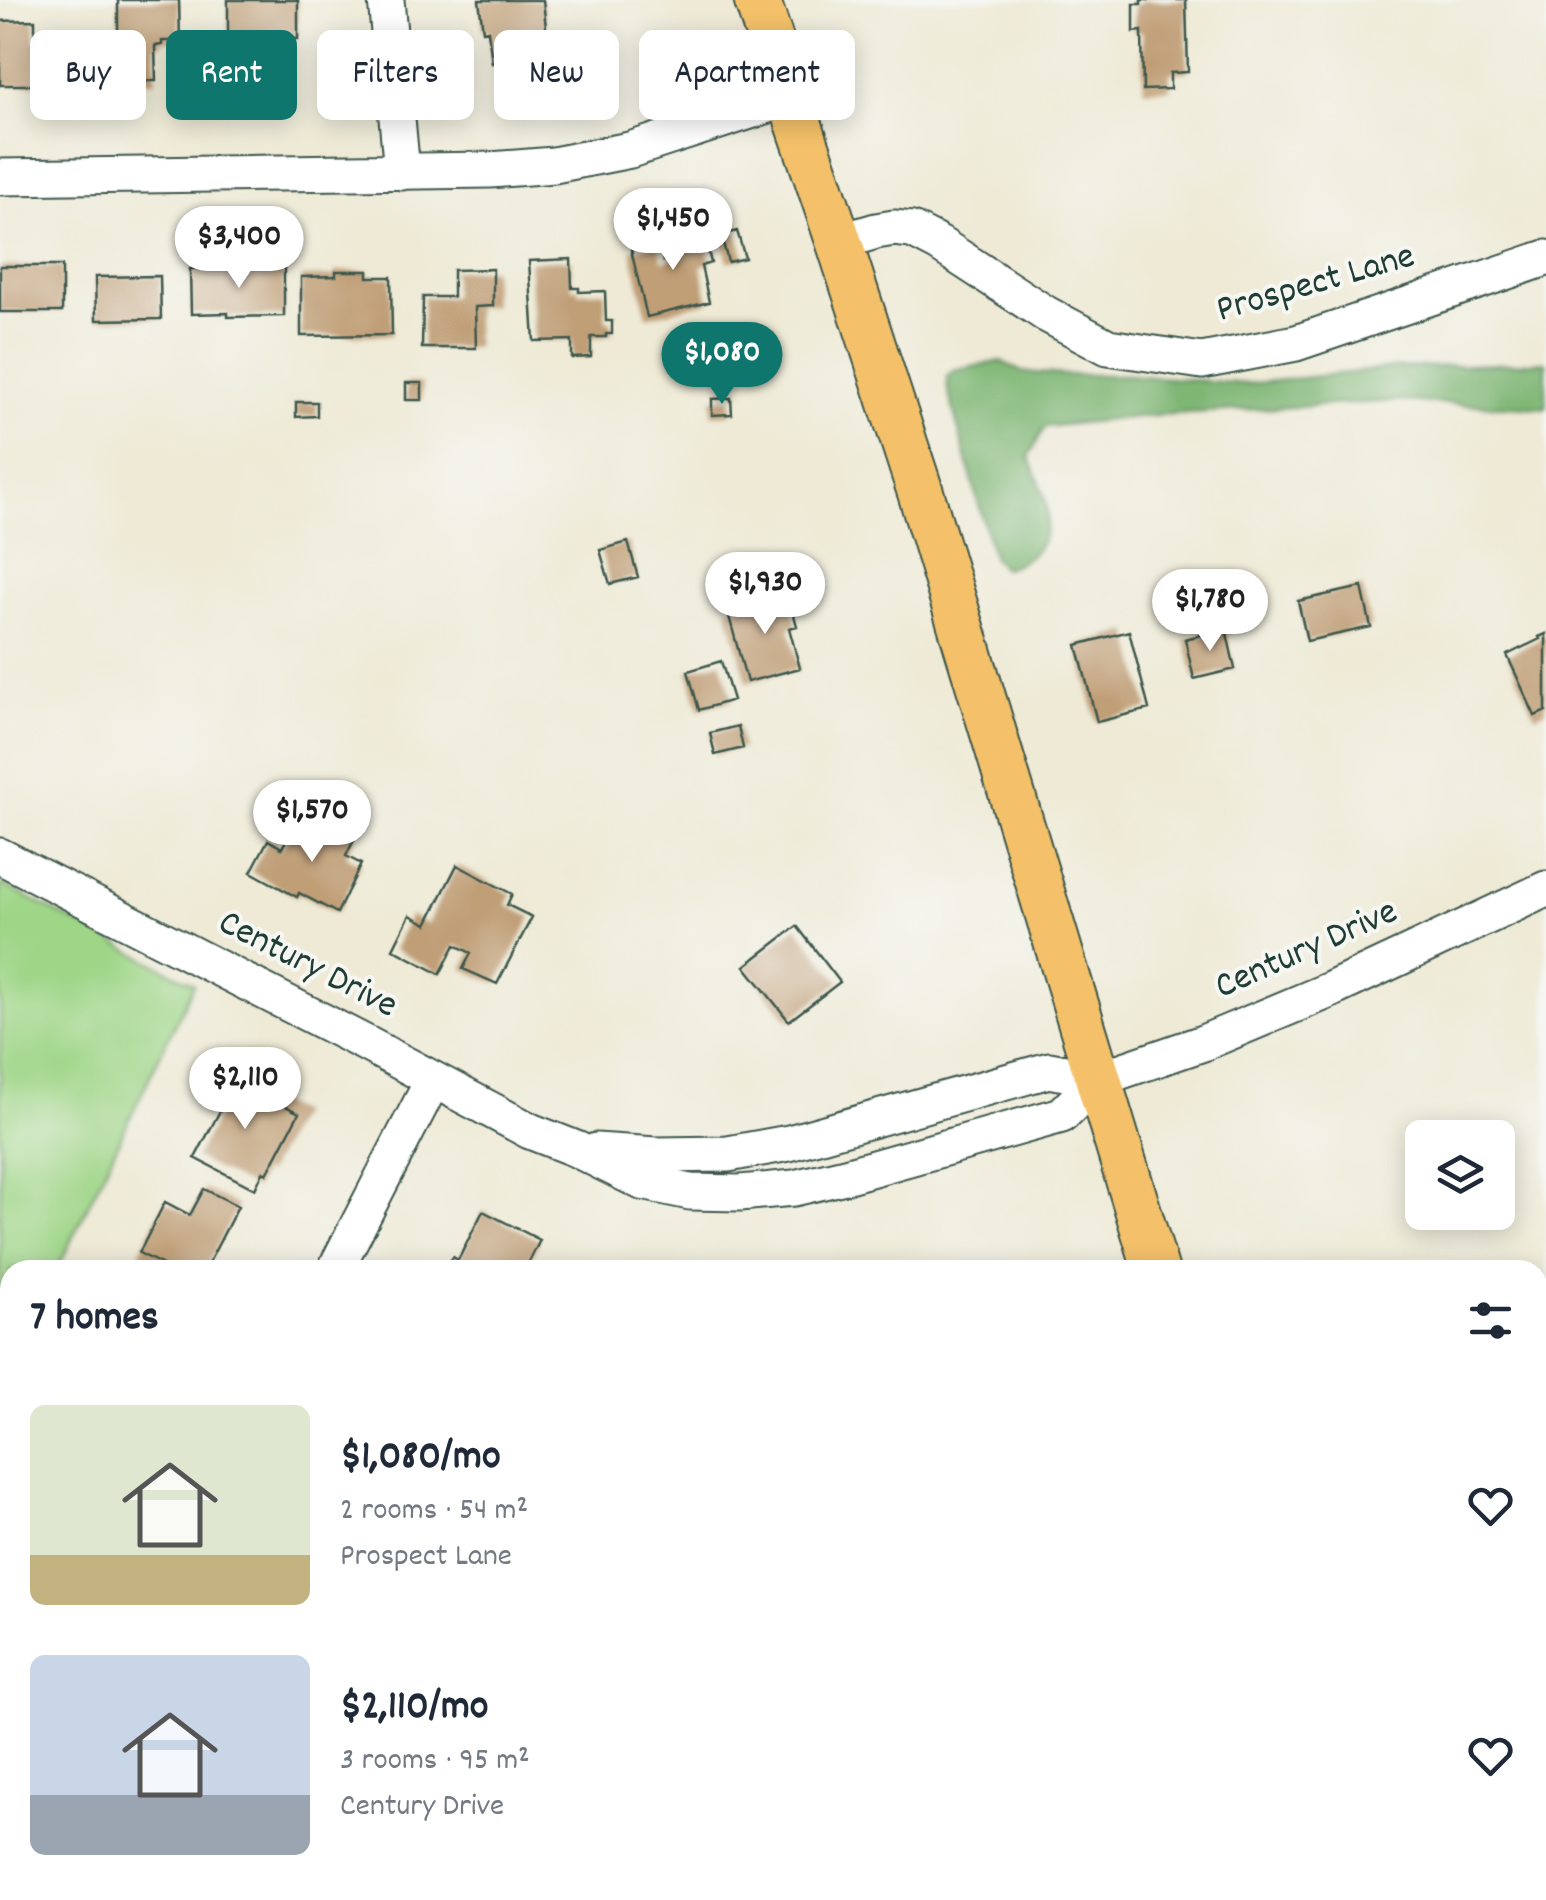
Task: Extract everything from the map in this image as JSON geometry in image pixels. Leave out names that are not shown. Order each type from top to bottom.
[{"type":"main road","points":[[756,0],[766,30]]},
{"type":"main road","points":[[798,120],[921,494],[1153,1260]]},
{"type":"street","points":[[386,0],[402,172]]},
{"type":"street","points":[[0,176],[527,168],[630,150],[722,120]]},
{"type":"street","name":"Prospect Lane","points":[[840,242],[876,231],[912,230],[940,244],[1046,314],[1108,346],[1202,361],[1296,343],[1546,258]]},
{"type":"street","name":"Century Drive","points":[[0,856],[530,1130],[642,1182],[690,1192],[794,1188],[1062,1115],[1098,1079],[1203,1043],[1312,997],[1546,889]]},
{"type":"street","name":"Century Drive","points":[[576,1149],[656,1155],[728,1154],[789,1143],[1048,1070],[1098,1079]]},
{"type":"street","points":[[339,1260],[432,1080]]},
{"type":"green space","points":[[1001,361],[1022,372],[1247,384],[1393,368],[1546,362],[1546,408],[1398,401],[1154,415],[1045,427],[1029,456],[1046,503],[1045,532],[1037,549],[1023,561],[1003,568],[993,558],[947,378],[953,371]]},
{"type":"green space","points":[[0,883],[194,984],[62,1260],[0,1260]]},
{"type":"building","points":[[118,0],[179,0],[180,30],[166,30],[166,41],[155,46],[156,81],[146,81],[146,30],[118,30]]},
{"type":"building","points":[[228,0],[298,0],[298,39],[297,30],[228,30]]},
{"type":"building","points":[[479,0],[543,0],[546,30],[494,30],[494,63],[488,30],[483,31]]},
{"type":"building","points":[[1141,0],[1186,0],[1188,72],[1170,73],[1170,89],[1143,90],[1142,31],[1134,32],[1134,4],[1141,4]]},
{"type":"building","points":[[35,20],[35,30],[30,30],[30,85],[0,85],[0,21]]},
{"type":"building","points":[[702,226],[711,263],[701,266],[709,302],[647,317],[631,250],[659,243],[663,261],[672,259],[667,235]]},
{"type":"building","points":[[737,231],[745,258],[728,262],[721,235]]},
{"type":"building","points":[[571,259],[572,288],[579,288],[579,292],[605,291],[606,321],[612,321],[612,334],[591,337],[591,357],[572,358],[572,340],[534,341],[529,261]]},
{"type":"building","points":[[284,265],[284,316],[191,314],[190,269]]},
{"type":"building","points":[[0,266],[62,266],[62,312],[0,312]]},
{"type":"building","points":[[493,269],[493,306],[475,307],[476,348],[422,348],[423,297],[453,297],[453,270]]},
{"type":"building","points":[[336,271],[368,271],[368,277],[391,277],[392,335],[301,336],[301,277],[336,276]]},
{"type":"building","points":[[160,276],[161,319],[96,320],[95,277]]},
{"type":"building","points":[[406,383],[422,383],[422,400],[406,400]]},
{"type":"building","points":[[731,398],[732,414],[712,415],[712,399]]},
{"type":"building","points":[[296,402],[317,402],[317,416],[296,417]]},
{"type":"building","points":[[628,542],[638,577],[610,584],[600,550]]},
{"type":"building","points":[[1362,587],[1371,627],[1307,641],[1298,601]]},
{"type":"building","points":[[788,593],[797,626],[789,628],[800,668],[747,682],[727,609]]},
{"type":"building","points":[[1226,629],[1235,669],[1194,679],[1185,639]]},
{"type":"building","points":[[1129,631],[1149,709],[1097,722],[1077,645]]},
{"type":"building","points":[[1546,634],[1546,711],[1535,716],[1507,655]]},
{"type":"building","points":[[721,661],[733,700],[699,710],[688,671]]},
{"type":"building","points":[[738,726],[743,748],[715,755],[710,733]]},
{"type":"building","points":[[331,821],[357,834],[346,856],[361,864],[337,913],[251,872],[268,840],[282,848],[294,825],[322,839]]},
{"type":"building","points":[[457,865],[512,894],[507,905],[532,917],[497,984],[463,969],[471,953],[455,945],[440,974],[393,949],[410,915],[427,924]]},
{"type":"building","points":[[797,926],[840,982],[789,1021],[745,966]]},
{"type":"building","points":[[223,1074],[299,1113],[255,1189],[195,1158],[222,1107],[209,1100]]},
{"type":"building","points":[[204,1189],[238,1206],[210,1260],[153,1260],[139,1253],[165,1202],[190,1215]]},
{"type":"building","points":[[483,1211],[540,1240],[530,1260],[458,1260]]}]
